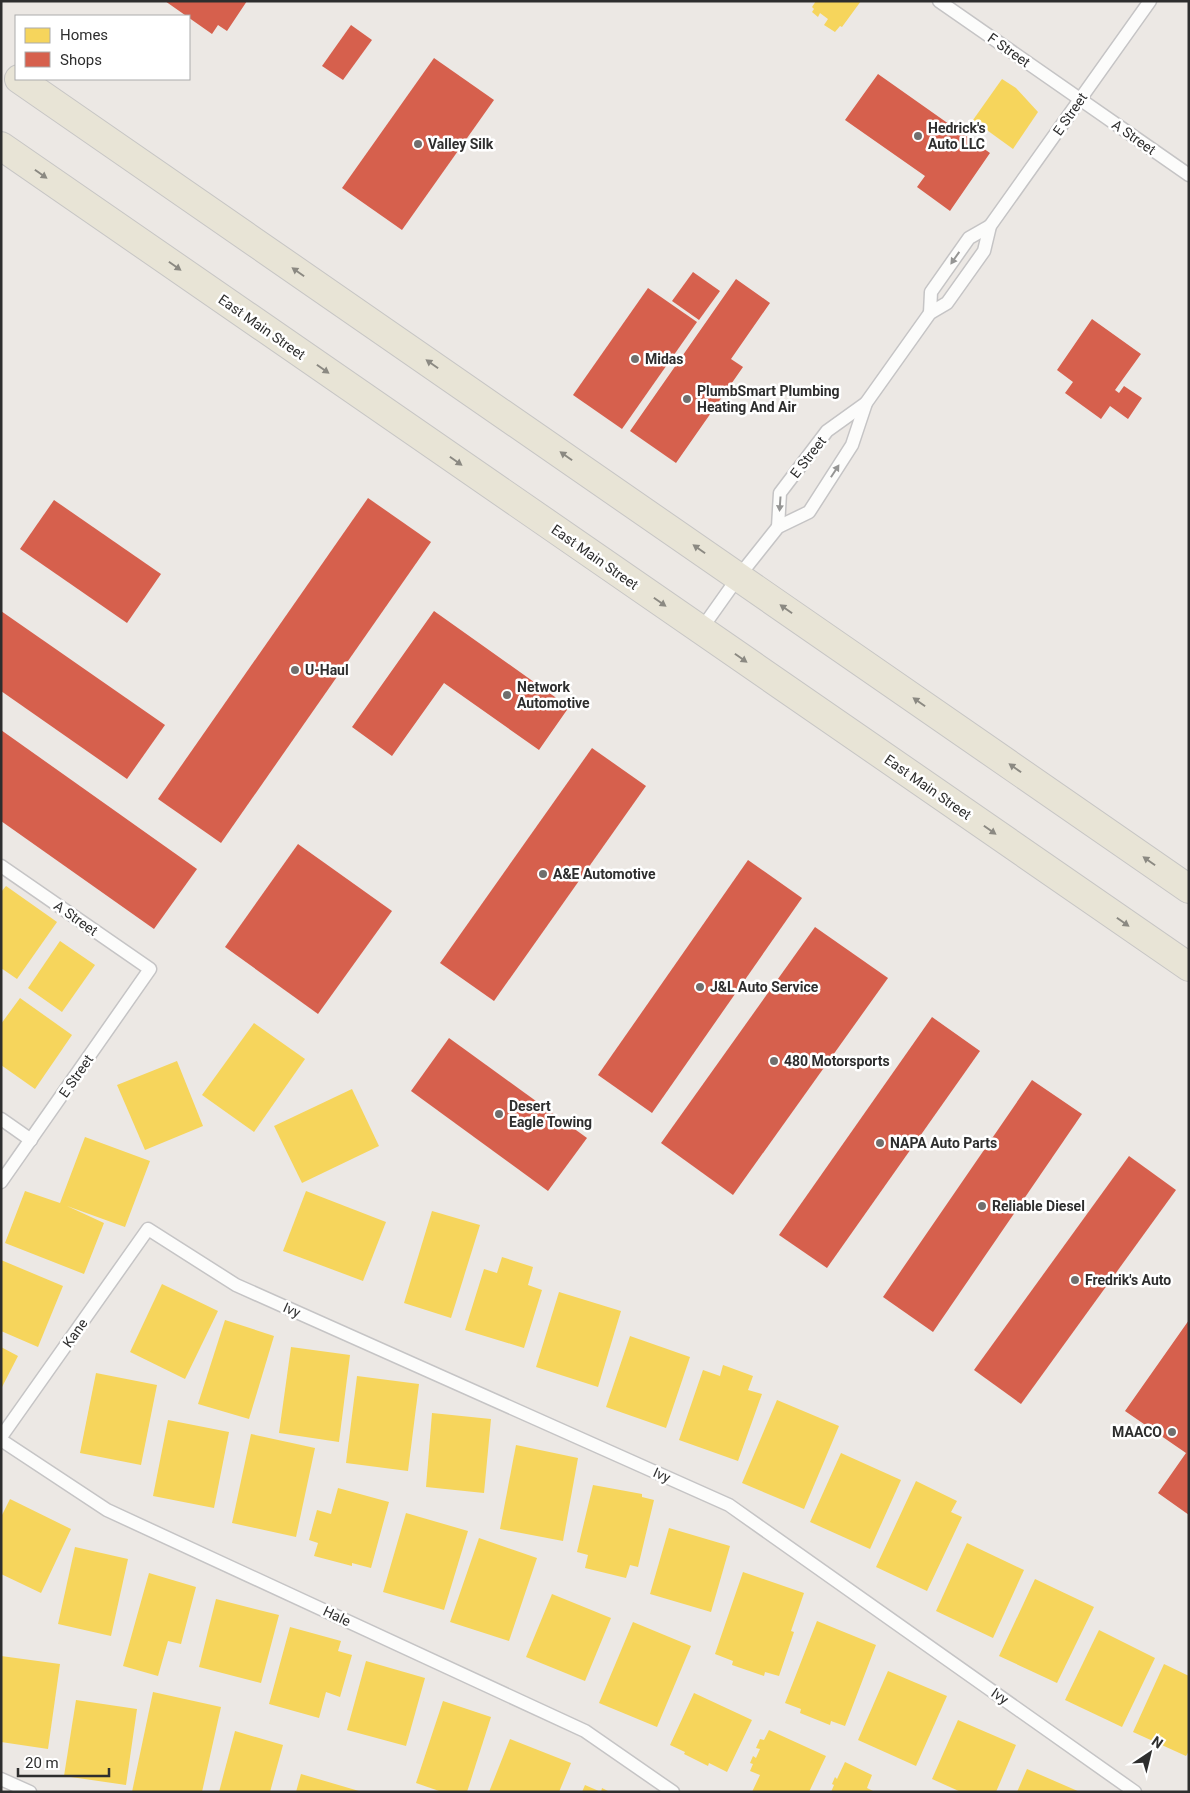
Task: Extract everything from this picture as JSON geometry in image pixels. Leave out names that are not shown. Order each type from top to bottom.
[{"type":"main road","points":[[1,66],[15,76]]},
{"type":"main road","points":[[21,80],[1189,889]]},
{"type":"main road","name":"East Main Street","points":[[1,146],[1189,967]]},
{"type":"lane","name":"F Street","points":[[939,1],[1080,100]]},
{"type":"lane","name":"E Street","points":[[778,528],[780,493],[828,432],[866,403],[930,313],[947,303],[984,251],[990,226],[1150,1]]},
{"type":"lane","name":"A Street","points":[[1080,100],[1189,175]]},
{"type":"lane","name":"E Street","points":[[930,313],[931,292],[952,261],[969,238],[990,226]]},
{"type":"lane","name":"E Street","points":[[700,630],[739,576],[778,528],[809,512],[852,446],[866,403]]},
{"type":"lane","name":"A Street","points":[[1,866],[150,969]]},
{"type":"lane","name":"E Street","points":[[1,1182],[150,969]]},
{"type":"lane","points":[[1,1119],[31,1140]]},
{"type":"lane","name":"Kane","points":[[1,1439],[148,1229]]},
{"type":"lane","name":"Ivy","points":[[148,1229],[236,1285],[729,1504],[1135,1792]]},
{"type":"lane","name":"Hale","points":[[1,1439],[107,1510],[585,1731],[673,1792]]},
{"type":"lane","points":[[1,1779],[30,1792]]},
{"type":"building: Homes","points":[[816,1],[861,1],[842,27],[840,26],[835,32],[824,25],[828,19],[820,13],[818,17],[812,12],[814,9],[812,7]]},
{"type":"building: Homes","points":[[1002,79],[1016,88],[1038,112],[1013,149],[973,120]]},
{"type":"building: Homes","points":[[6,886],[57,922],[17,979],[1,968],[1,892]]},
{"type":"building: Homes","points":[[60,941],[95,965],[62,1012],[28,988]]},
{"type":"building: Homes","points":[[20,998],[72,1035],[35,1089],[1,1065],[1,1024]]},
{"type":"building: Homes","points":[[254,1023],[305,1059],[254,1132],[202,1095]]},
{"type":"building: Homes","points":[[177,1061],[203,1126],[145,1150],[117,1085]]},
{"type":"building: Homes","points":[[352,1089],[379,1146],[302,1183],[274,1126]]},
{"type":"building: Homes","points":[[85,1137],[150,1161],[125,1227],[67,1206],[104,1223],[84,1274],[5,1243],[25,1191],[60,1203]]},
{"type":"building: Homes","points":[[306,1191],[386,1222],[363,1281],[283,1251]]},
{"type":"building: Homes","points":[[432,1211],[480,1225],[451,1318],[404,1303]]},
{"type":"building: Homes","points":[[502,1257],[533,1267],[528,1285],[542,1290],[524,1348],[465,1330],[484,1269],[497,1273]]},
{"type":"building: Homes","points":[[1,1260],[63,1286],[38,1347],[1,1331]]},
{"type":"building: Homes","points":[[162,1284],[218,1311],[185,1379],[130,1352]]},
{"type":"building: Homes","points":[[559,1292],[621,1311],[598,1387],[536,1367]]},
{"type":"building: Homes","points":[[225,1320],[274,1336],[249,1419],[198,1404]]},
{"type":"building: Homes","points":[[630,1336],[690,1357],[666,1428],[606,1407]]},
{"type":"building: Homes","points":[[1,1347],[18,1356],[1,1389]]},
{"type":"building: Homes","points":[[291,1347],[350,1355],[339,1442],[279,1433]]},
{"type":"building: Homes","points":[[723,1365],[753,1376],[748,1390],[762,1394],[738,1461],[679,1440],[703,1370],[720,1376]]},
{"type":"building: Homes","points":[[96,1373],[157,1385],[141,1465],[80,1453]]},
{"type":"building: Homes","points":[[357,1376],[419,1384],[408,1471],[346,1463]]},
{"type":"building: Homes","points":[[777,1400],[839,1426],[804,1509],[742,1483]]},
{"type":"building: Homes","points":[[432,1413],[491,1419],[484,1493],[426,1487]]},
{"type":"building: Homes","points":[[168,1420],[229,1432],[214,1508],[153,1496]]},
{"type":"building: Homes","points":[[251,1434],[315,1448],[296,1537],[232,1523]]},
{"type":"building: Homes","points":[[516,1445],[578,1458],[563,1541],[500,1529]]},
{"type":"building: Homes","points":[[841,1453],[901,1480],[870,1549],[810,1522]]},
{"type":"building: Homes","points":[[916,1481],[957,1501],[951,1512],[962,1517],[927,1591],[876,1567]]},
{"type":"building: Homes","points":[[593,1485],[642,1494],[642,1497],[654,1500],[638,1567],[630,1565],[626,1578],[585,1568],[588,1555],[577,1552]]},
{"type":"building: Homes","points":[[338,1488],[389,1502],[371,1568],[352,1563],[352,1566],[314,1556],[318,1543],[309,1540],[317,1510],[331,1514]]},
{"type":"building: Homes","points":[[10,1499],[71,1529],[41,1593],[1,1574],[1,1517]]},
{"type":"building: Homes","points":[[406,1513],[468,1531],[444,1610],[383,1592]]},
{"type":"building: Homes","points":[[669,1528],[730,1546],[711,1612],[650,1594]]},
{"type":"building: Homes","points":[[479,1538],[537,1558],[509,1641],[450,1622]]},
{"type":"building: Homes","points":[[967,1543],[1024,1570],[993,1638],[936,1611]]},
{"type":"building: Homes","points":[[75,1547],[128,1559],[111,1636],[58,1624]]},
{"type":"building: Homes","points":[[743,1572],[804,1593],[791,1631],[794,1632],[779,1676],[765,1672],[764,1676],[732,1665],[733,1661],[715,1654]]},
{"type":"building: Homes","points":[[149,1573],[196,1587],[181,1644],[168,1641],[158,1676],[123,1666]]},
{"type":"building: Homes","points":[[1035,1579],[1094,1607],[1057,1683],[999,1656]]},
{"type":"building: Homes","points":[[552,1594],[611,1618],[585,1681],[526,1657]]},
{"type":"building: Homes","points":[[216,1599],[279,1615],[261,1683],[199,1667]]},
{"type":"building: Homes","points":[[817,1621],[876,1645],[845,1726],[831,1721],[830,1725],[800,1713],[801,1709],[785,1703]]},
{"type":"building: Homes","points":[[633,1622],[691,1646],[657,1727],[599,1703]]},
{"type":"building: Homes","points":[[290,1627],[341,1641],[338,1651],[352,1655],[340,1697],[326,1692],[319,1718],[269,1704]]},
{"type":"building: Homes","points":[[1099,1630],[1155,1658],[1122,1727],[1065,1700]]},
{"type":"building: Homes","points":[[1,1656],[60,1664],[48,1749],[1,1742]]},
{"type":"building: Homes","points":[[366,1661],[425,1678],[406,1746],[347,1730]]},
{"type":"building: Homes","points":[[1164,1664],[1189,1676],[1189,1751],[1186,1756],[1133,1732]]},
{"type":"building: Homes","points":[[888,1671],[947,1696],[916,1766],[858,1740]]},
{"type":"building: Homes","points":[[153,1692],[221,1707],[202,1792],[132,1792]]},
{"type":"building: Homes","points":[[694,1693],[752,1720],[727,1772],[709,1763],[708,1766],[670,1745]]},
{"type":"building: Homes","points":[[76,1700],[137,1709],[126,1785],[64,1776]]},
{"type":"building: Homes","points":[[443,1701],[491,1717],[467,1792],[442,1792],[416,1783]]},
{"type":"building: Homes","points":[[958,1720],[1016,1745],[996,1792],[961,1792],[932,1779]]},
{"type":"building: Homes","points":[[769,1730],[826,1756],[809,1792],[752,1792],[760,1775],[750,1771],[753,1764],[750,1763],[753,1756],[756,1758],[760,1749],[756,1748],[760,1739],[764,1740]]},
{"type":"building: Homes","points":[[235,1731],[283,1745],[270,1792],[219,1792]]},
{"type":"building: Homes","points":[[510,1739],[571,1763],[559,1792],[489,1792]]},
{"type":"building: Homes","points":[[845,1762],[872,1775],[867,1788],[875,1792],[831,1792],[835,1777],[837,1779]]},
{"type":"building: Homes","points":[[1027,1769],[1080,1792],[1017,1792]]},
{"type":"building: Homes","points":[[301,1774],[359,1791],[359,1792],[296,1792]]},
{"type":"building: Homes","points":[[585,1785],[601,1792],[582,1792]]},
{"type":"building: Homes","points":[[602,1788],[610,1792],[601,1792]]},
{"type":"building: Shops","points":[[165,1],[247,1],[227,31],[218,25],[212,34],[190,19],[190,15],[185,15]]},
{"type":"building: Shops","points":[[351,25],[372,40],[343,80],[322,66]]},
{"type":"building: Shops","name":"Valley Silk","points":[[434,58],[494,100],[402,230],[342,188]]},
{"type":"building: Shops","name":"Hedrick's Auto LLC","points":[[878,74],[990,153],[950,211],[917,187],[925,176],[845,120]]},
{"type":"building: Shops","points":[[693,272],[720,291],[699,320],[672,301]]},
{"type":"building: Shops","name":"PlumbSmart Plumbing Heating And Air","points":[[736,279],[770,303],[731,359],[743,367],[676,463],[630,431]]},
{"type":"building: Shops","name":"Midas","points":[[648,288],[697,322],[622,429],[573,395]]},
{"type":"building: Shops","points":[[1092,319],[1141,354],[1115,390],[1119,393],[1124,386],[1142,398],[1128,419],[1110,406],[1101,419],[1065,393],[1073,382],[1057,370]]},
{"type":"building: Shops","name":"U-Haul","points":[[368,498],[431,542],[221,843],[158,799]]},
{"type":"building: Shops","points":[[54,500],[161,574],[127,623],[20,549]]},
{"type":"building: Shops","points":[[1,611],[165,725],[127,779],[1,691]]},
{"type":"building: Shops","name":"Network Automotive","points":[[434,611],[569,707],[539,750],[444,683],[392,756],[352,727]]},
{"type":"building: Shops","points":[[1,730],[197,869],[154,929],[1,821]]},
{"type":"building: Shops","name":"A&E Automotive","points":[[592,748],[646,786],[494,1001],[440,963]]},
{"type":"building: Shops","points":[[298,844],[392,911],[318,1014],[225,947]]},
{"type":"building: Shops","name":"J&L Auto Service","points":[[748,860],[802,898],[652,1113],[598,1075]]},
{"type":"building: Shops","name":"480 Motorsports","points":[[815,927],[888,978],[733,1195],[661,1143]]},
{"type":"building: Shops","name":"NAPA Auto Parts","points":[[932,1017],[980,1051],[827,1268],[779,1235]]},
{"type":"building: Shops","name":"Desert Eagle Towing","points":[[449,1038],[587,1138],[548,1191],[411,1091]]},
{"type":"building: Shops","name":"Reliable Diesel","points":[[1032,1080],[1082,1114],[933,1332],[883,1297]]},
{"type":"building: Shops","name":"Fredrik's Auto","points":[[1129,1156],[1176,1190],[1021,1404],[974,1370]]},
{"type":"building: Shops","name":"MAACO","points":[[1189,1320],[1189,1515],[1158,1493],[1186,1453],[1125,1411]]},
{"type":"place","name":"Hedrick's Auto LLC","points":[[918,136]]},
{"type":"place","name":"Valley Silk","points":[[418,144]]},
{"type":"place","name":"Midas","points":[[635,359]]},
{"type":"place","name":"PlumbSmart Plumbing Heating And Air","points":[[687,399]]},
{"type":"place","name":"U-Haul","points":[[295,670]]},
{"type":"place","name":"Network Automotive","points":[[507,695]]},
{"type":"place","name":"A&E Automotive","points":[[543,874]]},
{"type":"place","name":"J&L Auto Service","points":[[700,987]]},
{"type":"place","name":"480 Motorsports","points":[[774,1061]]},
{"type":"place","name":"Desert Eagle Towing","points":[[499,1114]]},
{"type":"place","name":"NAPA Auto Parts","points":[[880,1143]]},
{"type":"place","name":"Reliable Diesel","points":[[982,1206]]},
{"type":"place","name":"Fredrik's Auto","points":[[1075,1280]]},
{"type":"place","name":"MAACO","points":[[1172,1432]]}]
